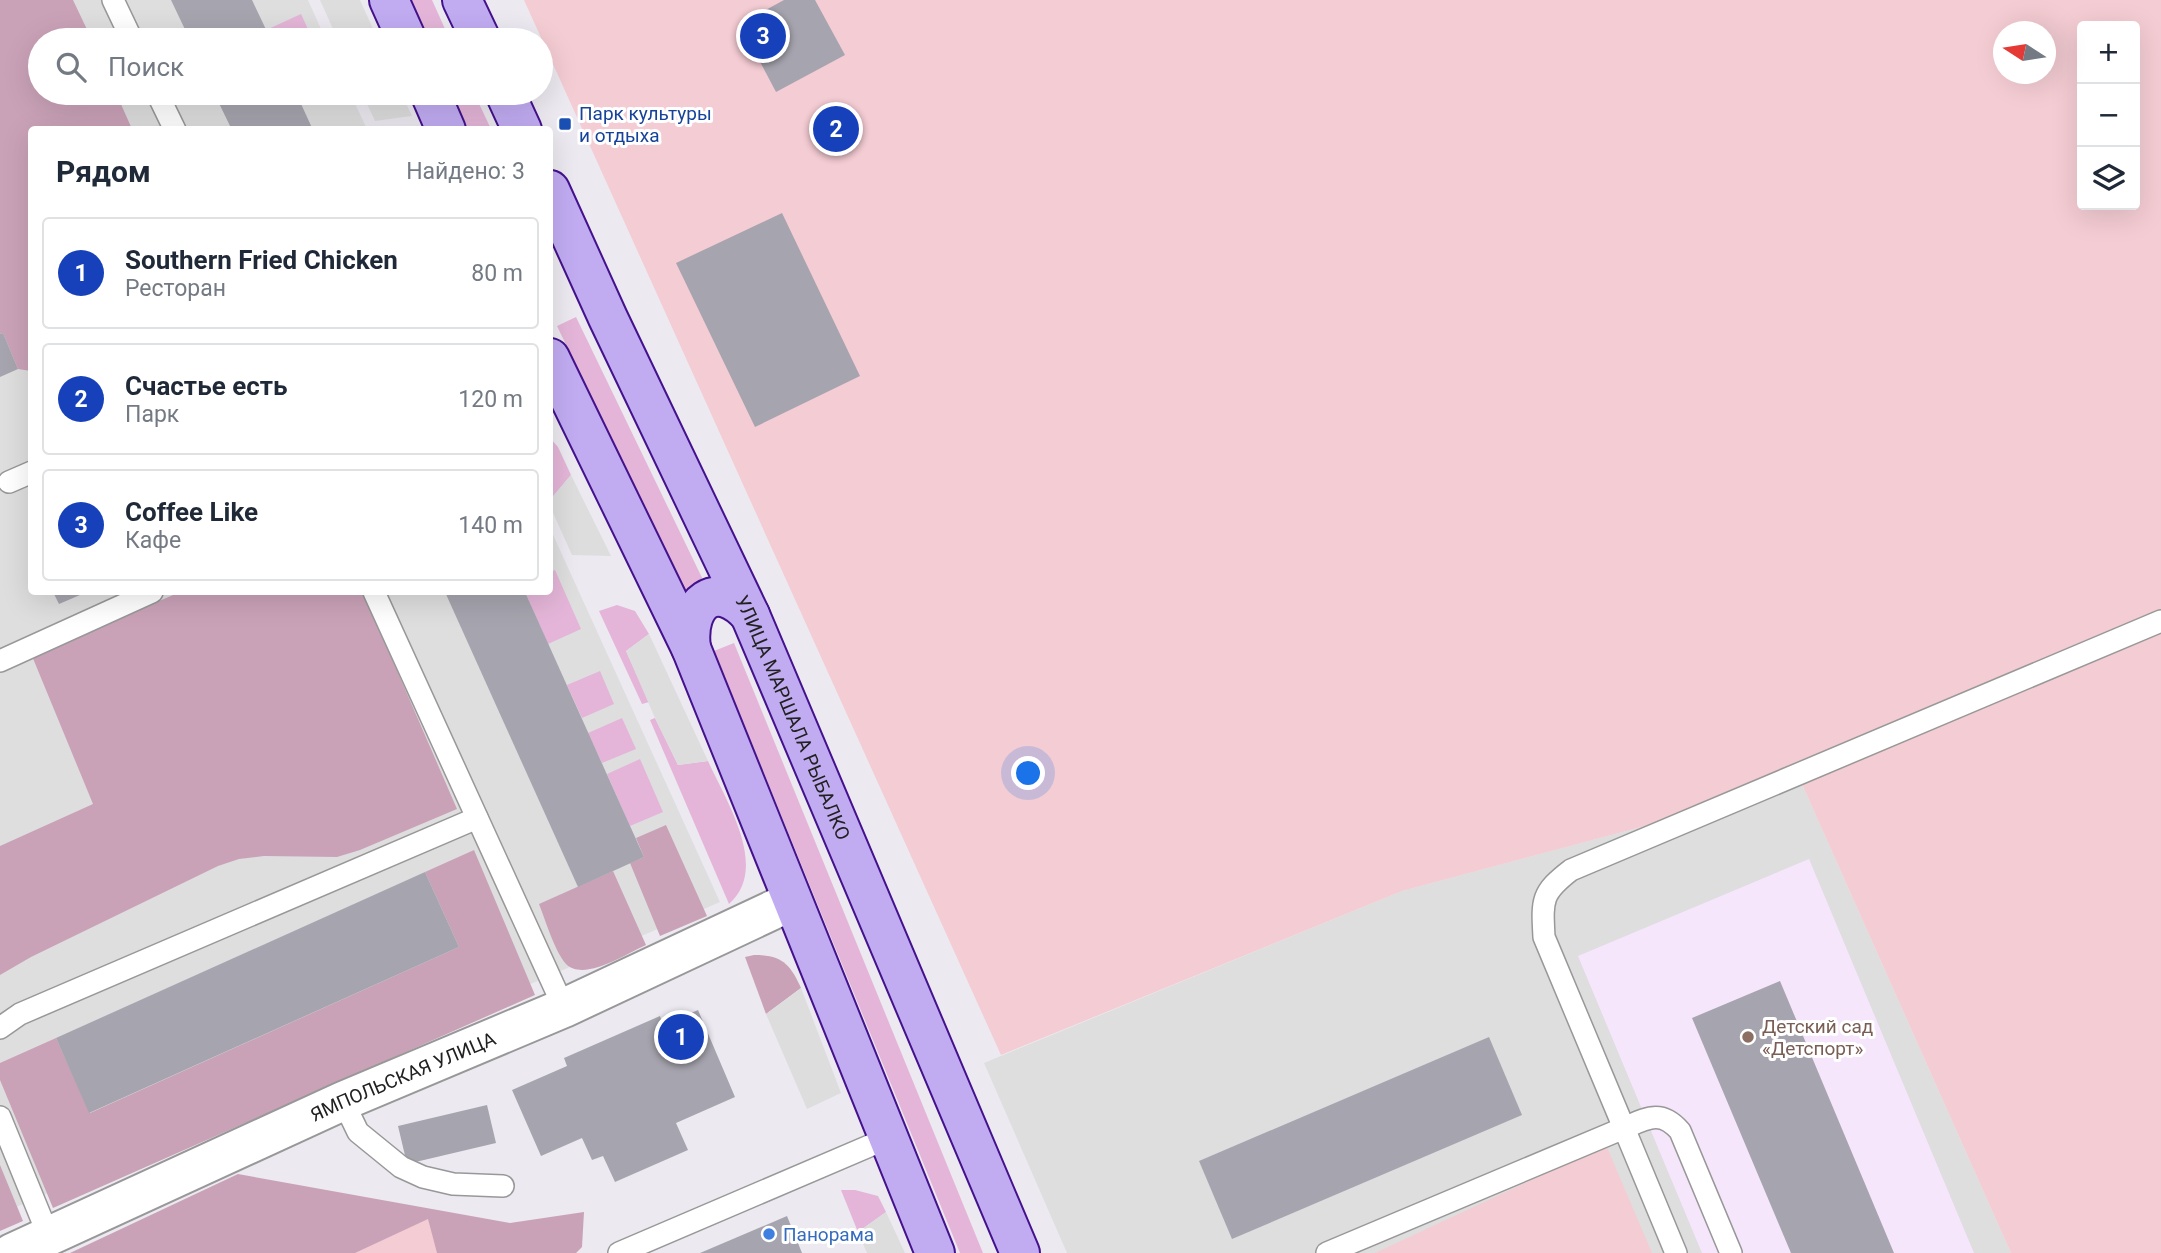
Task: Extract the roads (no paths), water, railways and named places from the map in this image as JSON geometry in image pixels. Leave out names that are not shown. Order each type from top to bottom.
[{"type":"main road","points":[[389,0],[402,28]]},
{"type":"main road","points":[[462,0],[475,28]]},
{"type":"main road","points":[[435,105],[444,126]]},
{"type":"main road","points":[[511,105],[520,126]]},
{"type":"main road","name":"УЛИЦА МАРШАЛА РЫБАЛКО","points":[[553,197],[750,615],[1020,1253]]},
{"type":"main road","points":[[553,372],[560,405],[691,648],[935,1253]]},
{"type":"main road","points":[[691,648],[692,617],[695,609],[708,599],[734,601],[750,615]]},
{"type":"street","name":"ЯМПОЛЬСКАЯ УЛИЦА","points":[[12,1253],[343,1101],[564,1009],[792,901]]},
{"type":"lane","points":[[113,0],[126,28]]},
{"type":"lane","points":[[163,105],[173,126]]},
{"type":"lane","points":[[9,482],[28,474]]},
{"type":"lane","points":[[0,661],[145,595]]},
{"type":"lane","points":[[375,595],[564,1009]]},
{"type":"lane","points":[[1676,1253],[1544,937],[1542,908],[1550,886],[1571,870],[2161,621]]},
{"type":"lane","points":[[0,1028],[20,1014],[477,818]]},
{"type":"lane","points":[[343,1101],[358,1132],[401,1167],[423,1177],[453,1184],[503,1186]]},
{"type":"lane","points":[[1327,1253],[1624,1128],[1661,1116],[1671,1121],[1680,1131],[1731,1253]]},
{"type":"lane","points":[[0,1117],[49,1237]]},
{"type":"lane","points":[[619,1253],[888,1138]]},
{"type":"place","name":"Coffee Like","points":[[763,36]]},
{"type":"place","name":"Парк культуры и отдыха","points":[[565,124]]},
{"type":"place","name":"Счастье есть","points":[[836,129]]},
{"type":"place","name":"Southern Fried Chicken","points":[[681,1037]]},
{"type":"place","name":"Детский сад «Детспорт»","points":[[1748,1037]]},
{"type":"place","name":"Панорама","points":[[769,1234]]}]
